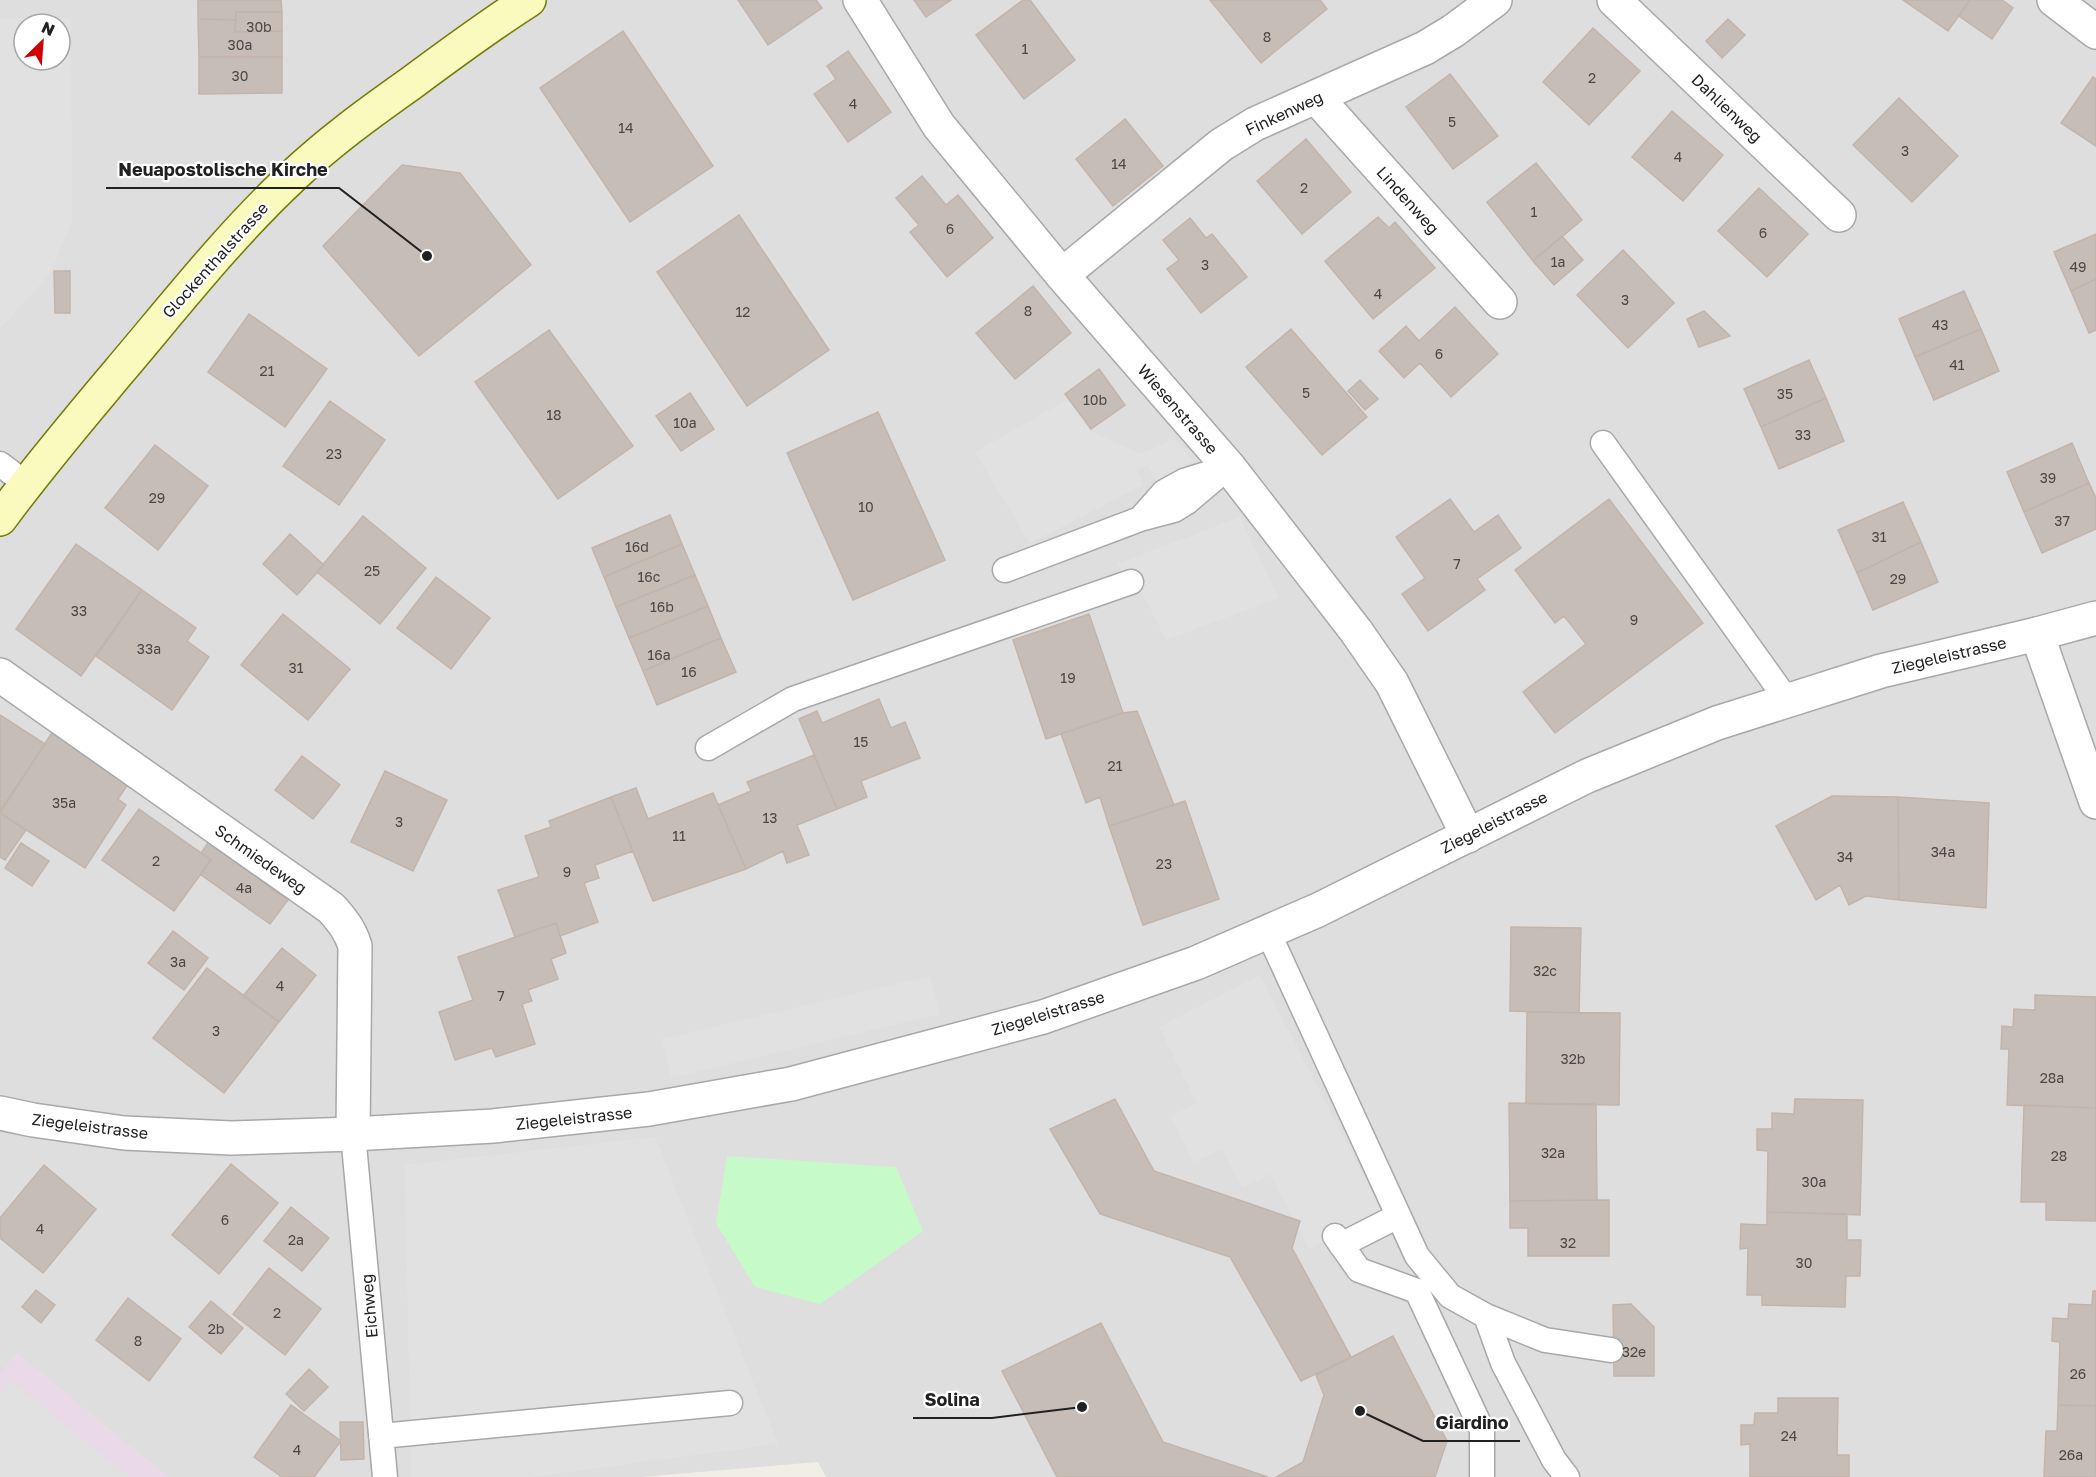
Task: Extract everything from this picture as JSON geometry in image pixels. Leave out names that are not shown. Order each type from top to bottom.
[{"type":"main road","name":"Glockenthalstrasse","points":[[0,519],[26,483],[177,300],[253,215],[292,177],[357,122],[529,0]]},
{"type":"street","name":"Wiesenstrasse","points":[[860,0],[939,126],[1062,275],[1229,467],[1356,631],[1392,683],[1468,836]]},
{"type":"street","name":"Finkenweg","points":[[1062,275],[1221,145],[1255,124],[1425,48],[1453,32],[1495,0]]},
{"type":"street","name":"Dahlienweg","points":[[1614,0],[1839,215]]},
{"type":"street","points":[[2054,0],[2096,32]]},
{"type":"street","name":"Lindenweg","points":[[1316,97],[1500,302]]},
{"type":"street","name":"Ziegeleistrasse","points":[[0,1113],[33,1120],[124,1132],[231,1138],[353,1134],[493,1126],[649,1109],[791,1084],[1043,1017],[1185,968],[1318,910],[1597,771],[1717,723],[1881,671],[2096,618]]},
{"type":"street","points":[[2037,634],[2096,802]]},
{"type":"street","name":"Schmiedeweg","points":[[0,675],[331,908],[343,920],[355,946],[353,1134]]},
{"type":"lane","points":[[1603,443],[1786,700]]},
{"type":"lane","points":[[0,464],[26,483]]},
{"type":"lane","points":[[1005,570],[1140,519],[1164,492],[1184,481],[1229,467]]},
{"type":"lane","points":[[708,748],[793,699],[1131,582]]},
{"type":"lane","points":[[1268,932],[1417,1256],[1450,1296]]},
{"type":"lane","name":"Eichweg","points":[[353,1134],[385,1477]]},
{"type":"lane","points":[[1398,1216],[1338,1240],[1359,1270],[1417,1291],[1450,1296],[1486,1316],[1545,1340],[1611,1350]]},
{"type":"lane","points":[[1417,1291],[1482,1430],[1482,1477]]},
{"type":"lane","points":[[1486,1316],[1503,1363],[1554,1460],[1567,1477]]},
{"type":"lane","points":[[381,1436],[730,1403]]},
{"type":"shaded area","points":[[0,0],[2096,0],[2096,1477],[826,1477],[818,1462],[642,1477],[167,1477],[17,1354],[0,1374]]},
{"type":"shaded area","points":[[0,18],[12,18],[12,72],[71,72],[72,221],[50,274],[0,328]]},
{"type":"shaded area","points":[[1067,400],[1090,431],[1141,454],[1173,439],[1194,461],[1156,481],[1147,465],[1137,469],[1143,485],[1030,543],[975,452]]},
{"type":"shaded area","points":[[1240,517],[1279,598],[1166,640],[1142,592],[1117,564]]},
{"type":"shaded area","points":[[1260,975],[1382,1212],[1309,1249],[1270,1174],[1242,1188],[1222,1149],[1194,1162],[1171,1116],[1197,1103],[1159,1027]]},
{"type":"shaded area","points":[[930,976],[940,1014],[671,1078],[662,1039]]},
{"type":"shaded area","points":[[655,1137],[778,1444],[531,1477],[411,1477],[405,1165]]},
{"type":"shaded area","points":[[17,1353],[167,1477],[0,1477],[0,1374]]},
{"type":"shaded area","points":[[10,1380],[129,1477],[0,1477],[0,1393]]},
{"type":"green space","points":[[727,1156],[896,1167],[923,1231],[820,1304],[755,1287],[716,1223]]},
{"type":"building","points":[[198,0],[281,0],[282,12],[236,12],[236,20],[198,19]]},
{"type":"building","points":[[738,0],[816,0],[822,8],[768,45]]},
{"type":"building","points":[[914,0],[951,0],[926,17]]},
{"type":"building","points":[[1023,0],[1030,0],[1075,60],[1024,99],[976,35]]},
{"type":"building","points":[[1210,0],[1320,0],[1327,9],[1261,63]]},
{"type":"building","points":[[1903,0],[1970,0],[1948,31]]},
{"type":"building","points":[[1970,0],[2002,0],[2013,8],[1992,39],[1959,16]]},
{"type":"building","points":[[236,12],[282,12],[282,31],[235,32]]},
{"type":"building","points":[[198,19],[236,20],[235,32],[282,31],[282,57],[199,57]]},
{"type":"building","points":[[1728,19],[1745,35],[1722,58],[1706,41]]},
{"type":"building","points":[[1593,28],[1640,71],[1589,125],[1543,82]]},
{"type":"building","points":[[623,31],[713,166],[630,222],[540,88]]},
{"type":"building","points":[[848,51],[891,112],[848,142],[814,94],[836,79],[827,66]]},
{"type":"building","points":[[199,57],[282,57],[282,93],[199,94]]},
{"type":"building","points":[[1450,74],[1498,136],[1453,169],[1406,107]]},
{"type":"building","points":[[2093,77],[2096,79],[2096,146],[2061,123]]},
{"type":"building","points":[[1899,98],[1958,156],[1912,202],[1853,145]]},
{"type":"building","points":[[1672,111],[1723,155],[1683,201],[1632,157]]},
{"type":"building","points":[[1125,119],[1163,166],[1113,206],[1076,159]]},
{"type":"building","points":[[1306,139],[1351,192],[1302,234],[1257,181]]},
{"type":"building","points":[[1536,163],[1582,220],[1533,261],[1487,202]]},
{"type":"building","points":[[402,165],[460,173],[531,265],[419,356],[323,246]]},
{"type":"building","points":[[922,176],[946,205],[958,195],[993,238],[947,277],[910,232],[919,225],[896,198]]},
{"type":"building","points":[[1759,188],[1808,234],[1767,277],[1718,231]]},
{"type":"building","points":[[739,215],[829,350],[747,406],[657,272]]},
{"type":"building","points":[[1378,217],[1389,228],[1395,222],[1435,268],[1373,319],[1325,261]]},
{"type":"building","points":[[1190,218],[1206,238],[1212,234],[1247,277],[1201,313],[1167,269],[1179,260],[1163,240]]},
{"type":"building","points":[[2096,234],[2096,279],[2071,291],[2054,252]]},
{"type":"building","points":[[1562,236],[1583,260],[1554,285],[1533,261]]},
{"type":"building","points":[[1623,250],[1674,303],[1628,348],[1577,295]]},
{"type":"building","points":[[54,271],[70,271],[70,313],[55,313]]},
{"type":"building","points":[[2096,279],[2096,330],[2089,333],[2071,291]]},
{"type":"building","points":[[1033,286],[1071,333],[1015,379],[976,333]]},
{"type":"building","points":[[1964,291],[1981,329],[1915,357],[1899,319]]},
{"type":"building","points":[[1455,307],[1498,354],[1451,397],[1420,363],[1404,378],[1379,351],[1406,326],[1419,341]]},
{"type":"building","points":[[1704,311],[1730,336],[1699,347],[1687,319]]},
{"type":"building","points":[[249,314],[327,369],[285,427],[208,372]]},
{"type":"building","points":[[1291,329],[1367,417],[1322,455],[1246,367]]},
{"type":"building","points":[[1981,329],[1999,371],[1934,400],[1915,357]]},
{"type":"building","points":[[549,330],[633,446],[558,499],[475,382]]},
{"type":"building","points":[[1809,360],[1826,398],[1761,427],[1744,389]]},
{"type":"building","points":[[1099,369],[1125,405],[1091,429],[1065,394]]},
{"type":"building","points":[[1360,380],[1378,399],[1365,410],[1348,391]]},
{"type":"building","points":[[690,393],[714,429],[681,451],[656,416]]},
{"type":"building","points":[[1826,398],[1844,441],[1779,469],[1761,427]]},
{"type":"building","points":[[330,401],[385,440],[339,505],[283,466]]},
{"type":"building","points":[[878,412],[945,560],[853,600],[787,453]]},
{"type":"building","points":[[2072,443],[2089,483],[2024,512],[2007,472]]},
{"type":"building","points":[[155,445],[208,486],[158,550],[105,508]]},
{"type":"building","points":[[2089,483],[2096,498],[2096,529],[2042,553],[2024,512]]},
{"type":"building","points":[[1450,499],[1474,532],[1498,515],[1521,548],[1477,579],[1485,590],[1428,631],[1402,594],[1425,578],[1396,537]]},
{"type":"building","points":[[1609,499],[1703,623],[1555,733],[1523,692],[1586,644],[1564,616],[1555,623],[1515,570]]},
{"type":"building","points":[[1903,502],[1921,542],[1857,573],[1838,530]]},
{"type":"building","points":[[670,515],[682,544],[604,577],[592,548]]},
{"type":"building","points":[[363,516],[426,568],[380,624],[317,572]]},
{"type":"building","points":[[290,534],[324,565],[297,595],[263,564]]},
{"type":"building","points":[[1921,542],[1938,582],[1873,610],[1857,573]]},
{"type":"building","points":[[76,544],[142,590],[81,676],[16,629]]},
{"type":"building","points":[[682,544],[695,575],[616,607],[604,577]]},
{"type":"building","points":[[695,575],[708,606],[629,638],[616,607]]},
{"type":"building","points":[[436,577],[490,618],[451,669],[397,628]]},
{"type":"building","points":[[142,590],[196,628],[187,641],[209,657],[172,710],[96,656]]},
{"type":"building","points":[[708,606],[721,638],[643,671],[629,638]]},
{"type":"building","points":[[283,614],[350,669],[308,720],[241,665]]},
{"type":"building","points":[[1089,614],[1123,713],[1046,739],[1013,640]]},
{"type":"building","points":[[721,638],[736,672],[657,705],[643,671]]},
{"type":"building","points":[[879,699],[891,728],[905,722],[920,758],[861,781],[867,797],[837,809],[799,719],[817,711],[822,723]]},
{"type":"building","points":[[1137,711],[1174,805],[1109,826],[1100,797],[1086,803],[1061,734],[1123,713]]},
{"type":"building","points":[[0,715],[45,744],[0,811]]},
{"type":"building","points":[[53,731],[130,781],[118,799],[126,805],[85,868],[0,813]]},
{"type":"building","points":[[814,755],[837,809],[797,825],[809,855],[787,863],[783,851],[746,869],[718,805],[751,791],[747,782]]},
{"type":"building","points":[[302,756],[340,785],[313,819],[275,790]]},
{"type":"building","points":[[385,771],[447,800],[413,871],[351,842]]},
{"type":"building","points":[[636,788],[648,819],[713,793],[746,869],[653,901],[611,797]]},
{"type":"building","points":[[1832,796],[1898,797],[1899,900],[1866,896],[1849,905],[1840,885],[1816,900],[1776,826]]},
{"type":"building","points":[[611,797],[633,851],[595,865],[599,878],[584,883],[598,922],[560,936],[556,923],[515,937],[498,890],[539,877],[525,836],[551,827],[549,821]]},
{"type":"building","points":[[1898,797],[1989,803],[1986,908],[1899,900]]},
{"type":"building","points":[[1185,801],[1219,899],[1143,925],[1109,826]]},
{"type":"building","points":[[139,809],[211,860],[174,911],[102,860]]},
{"type":"building","points":[[0,813],[26,830],[5,860],[0,857]]},
{"type":"building","points":[[21,843],[49,861],[32,886],[5,868]]},
{"type":"building","points":[[208,843],[288,900],[270,924],[200,874],[211,860],[201,853]]},
{"type":"building","points":[[556,923],[566,953],[551,959],[558,979],[528,990],[532,1001],[522,1004],[535,1044],[496,1057],[492,1048],[455,1060],[439,1012],[473,1000],[458,957]]},
{"type":"building","points":[[1511,927],[1581,928],[1579,1013],[1510,1011]]},
{"type":"building","points":[[173,931],[208,958],[184,990],[148,963]]},
{"type":"building","points":[[282,948],[316,975],[279,1022],[243,996]]},
{"type":"building","points":[[207,968],[279,1022],[224,1093],[153,1038]]},
{"type":"building","points":[[2035,995],[2096,997],[2096,1108],[2007,1105],[2009,1049],[2001,1049],[2002,1026],[2013,1027],[2014,1009],[2035,1010]]},
{"type":"building","points":[[1527,1012],[1620,1013],[1619,1105],[1526,1104]]},
{"type":"building","points":[[1115,1099],[1154,1171],[1300,1221],[1292,1248],[1351,1357],[1301,1381],[1230,1257],[1100,1214],[1050,1129]]},
{"type":"building","points":[[1795,1099],[1863,1100],[1860,1215],[1767,1212],[1768,1151],[1757,1150],[1757,1129],[1772,1129],[1772,1113],[1794,1114]]},
{"type":"building","points":[[1509,1103],[1596,1104],[1597,1200],[1510,1201]]},
{"type":"building","points":[[2024,1105],[2096,1108],[2096,1221],[2046,1220],[2046,1202],[2021,1202]]},
{"type":"building","points":[[231,1164],[278,1203],[219,1274],[172,1235]]},
{"type":"building","points":[[44,1165],[96,1209],[43,1273],[0,1238],[0,1218]]},
{"type":"building","points":[[1609,1200],[1609,1256],[1528,1256],[1528,1228],[1510,1228],[1510,1201]]},
{"type":"building","points":[[291,1207],[329,1238],[302,1271],[264,1241]]},
{"type":"building","points":[[1767,1212],[1847,1214],[1847,1240],[1861,1240],[1860,1276],[1846,1276],[1845,1307],[1762,1305],[1762,1295],[1747,1295],[1748,1248],[1740,1249],[1741,1224],[1767,1225]]},
{"type":"building","points":[[269,1268],[321,1309],[285,1355],[233,1314]]},
{"type":"building","points":[[36,1290],[55,1305],[41,1323],[22,1307]]},
{"type":"building","points":[[2093,1291],[2096,1291],[2096,1406],[2058,1405],[2060,1342],[2052,1341],[2053,1318],[2068,1319],[2069,1304],[2092,1305]]},
{"type":"building","points":[[128,1298],[181,1339],[149,1381],[96,1340]]},
{"type":"building","points":[[211,1301],[243,1328],[221,1354],[189,1327]]},
{"type":"building","points":[[1631,1304],[1654,1327],[1654,1376],[1614,1376],[1613,1305]]},
{"type":"building","points":[[1101,1323],[1163,1442],[1268,1477],[1057,1477],[1002,1371]]},
{"type":"building","points":[[1393,1336],[1447,1441],[1435,1477],[1276,1477],[1303,1462],[1324,1395],[1316,1375]]},
{"type":"building","points":[[309,1369],[328,1387],[304,1411],[286,1394]]},
{"type":"building","points":[[1778,1398],[1838,1398],[1837,1455],[1849,1455],[1849,1477],[1750,1477],[1750,1444],[1741,1445],[1741,1425],[1754,1425],[1755,1413],[1778,1413]]},
{"type":"building","points":[[291,1405],[341,1441],[314,1477],[282,1477],[254,1457]]},
{"type":"building","points":[[2058,1405],[2096,1406],[2096,1477],[2044,1477],[2046,1431],[2057,1431]]},
{"type":"building","points":[[340,1422],[363,1422],[364,1459],[341,1460]]},
{"type":"place","name":"Neuapostolische Kirche","points":[[427,256]]},
{"type":"place","name":"Solina","points":[[1082,1407]]},
{"type":"place","name":"Giardino","points":[[1360,1411]]}]
